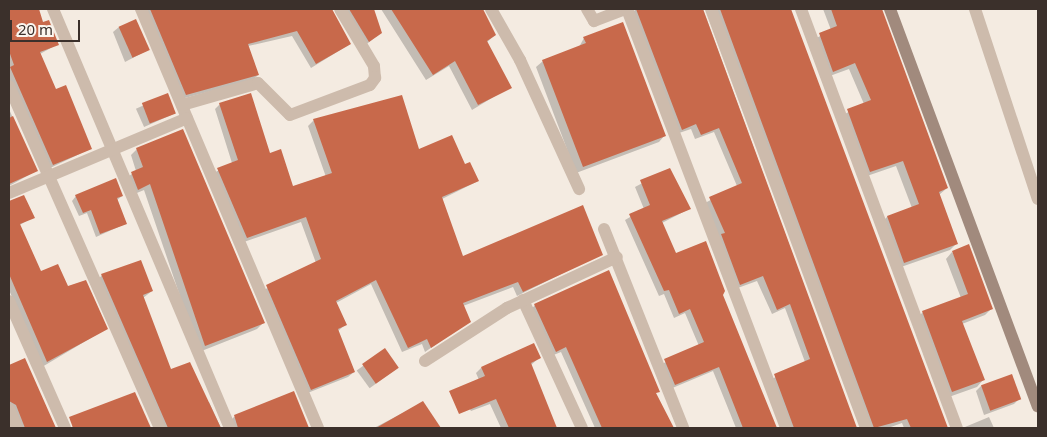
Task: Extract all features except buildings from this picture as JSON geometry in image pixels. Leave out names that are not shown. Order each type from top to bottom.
[{"type":"street","points":[[53,9],[114,148],[230,428]]},
{"type":"street","points":[[141,9],[318,428]]},
{"type":"street","points":[[182,105],[258,83],[290,114],[370,85],[375,78],[374,66],[340,9]]},
{"type":"street","points":[[491,9],[520,60],[579,188]]},
{"type":"street","points":[[587,9],[594,21],[626,9],[786,428]]},
{"type":"street","points":[[711,9],[866,428]]},
{"type":"street","points":[[800,9],[957,428]]},
{"type":"street","points":[[890,9],[1038,406]]},
{"type":"street","points":[[975,9],[1038,199]]},
{"type":"street","points":[[9,86],[160,428]]},
{"type":"street","points":[[9,193],[187,118]]},
{"type":"street","points":[[604,229],[617,257],[683,428]]},
{"type":"street","points":[[425,361],[523,300],[617,257]]},
{"type":"street","points":[[523,300],[582,428]]},
{"type":"street","points":[[9,301],[65,428]]},
{"type":"street","points":[[9,409],[17,428]]}]
